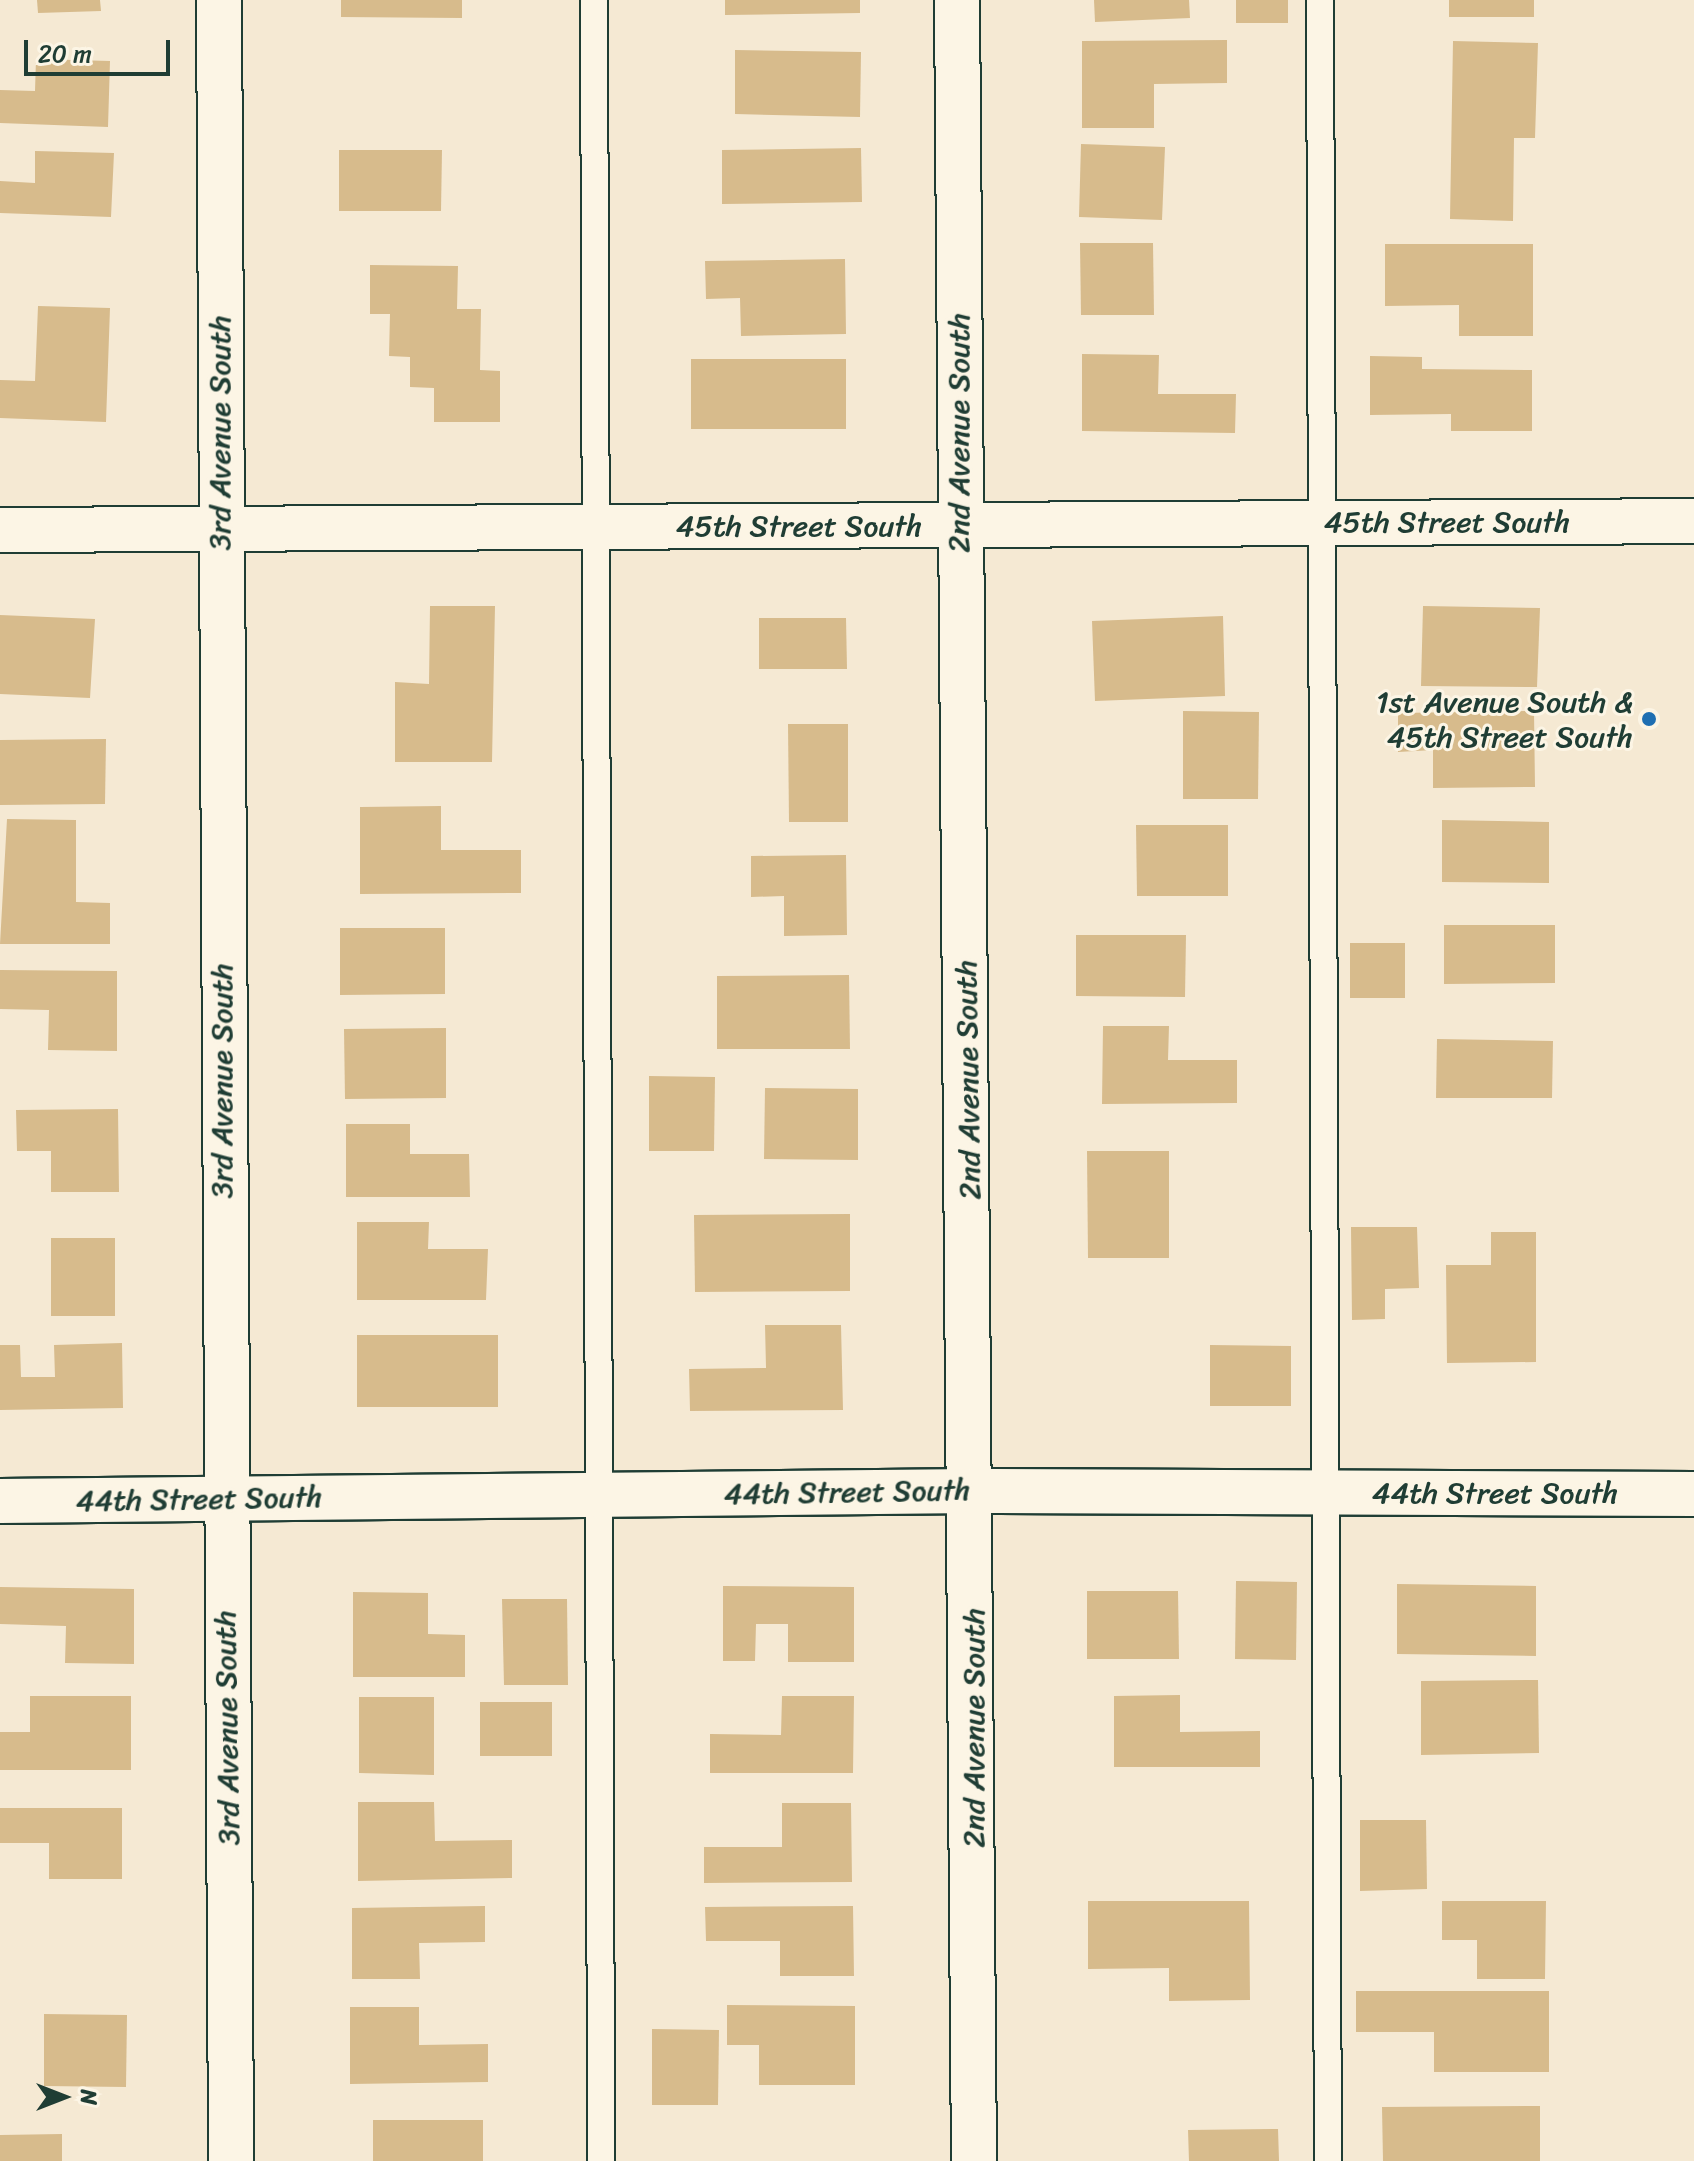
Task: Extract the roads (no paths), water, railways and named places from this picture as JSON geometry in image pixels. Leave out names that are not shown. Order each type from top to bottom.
[{"type":"street","name":"3rd Avenue South","points":[[219,0],[231,2161]]},
{"type":"street","name":"2nd Avenue South","points":[[957,0],[960,525],[974,1491],[974,2161]]},
{"type":"street","name":"45th Street South","points":[[0,530],[1694,521]]},
{"type":"street","name":"44th Street South","points":[[0,1501],[974,1491],[1694,1494]]},
{"type":"lane","points":[[594,0],[601,2161]]},
{"type":"lane","points":[[1320,0],[1328,2161]]},
{"type":"place","name":"1st Avenue South & 45th Street South","points":[[1649,719]]}]
